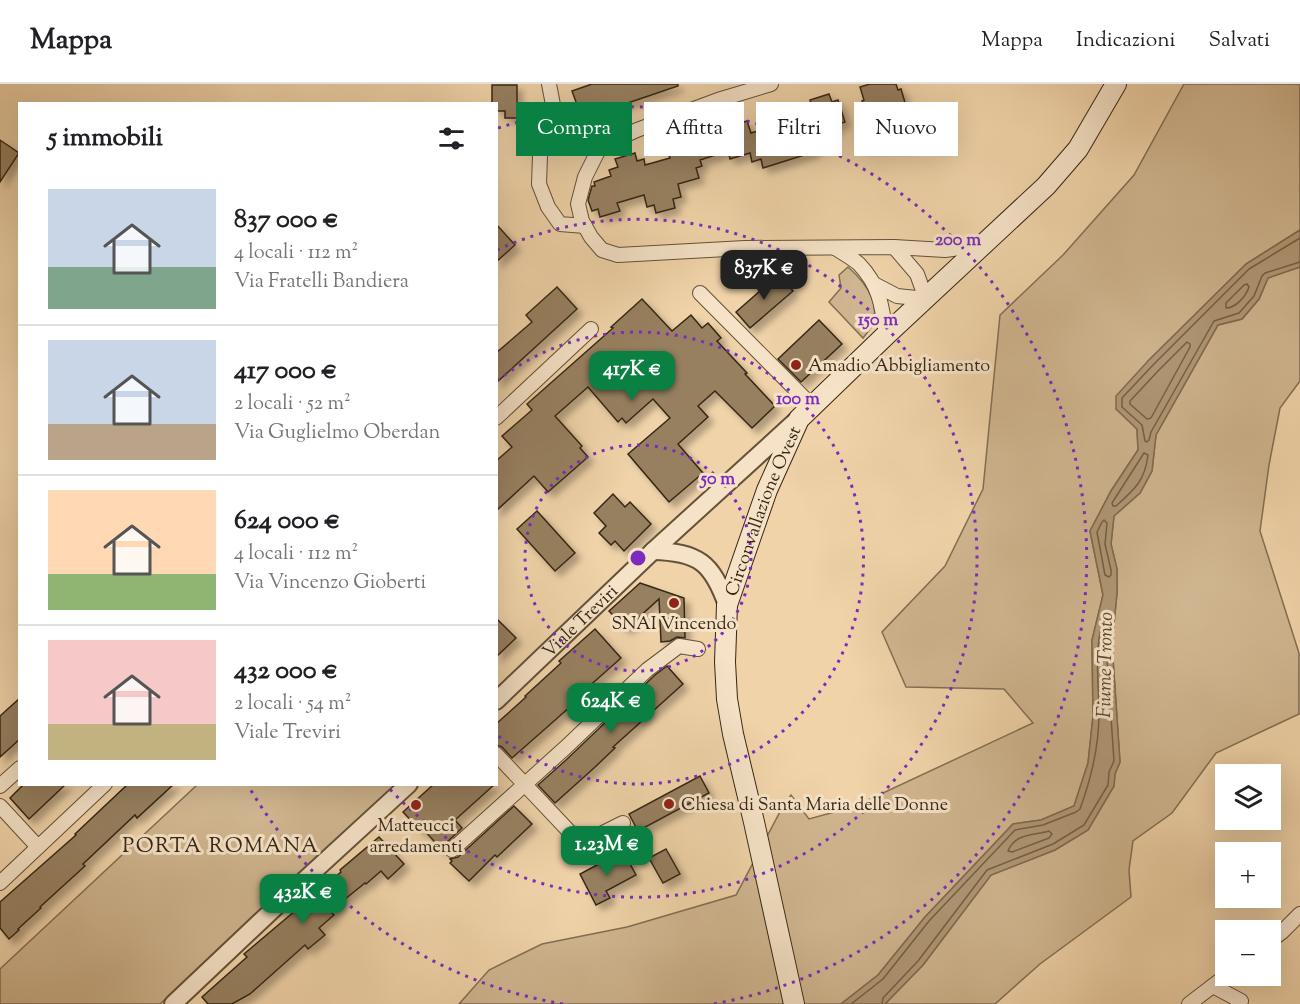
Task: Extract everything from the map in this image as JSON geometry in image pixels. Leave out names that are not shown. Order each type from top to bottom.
[{"type":"main road","name":"Viale Treviri","points":[[805,412],[1046,186],[1078,149],[1116,84]]},
{"type":"main road","name":"Circonvallazione Ovest","points":[[794,1004],[738,754],[724,662],[728,605],[766,490],[805,412]]},
{"type":"street","points":[[549,84],[554,110],[540,156],[539,184],[548,207],[560,224],[585,226]]},
{"type":"street","points":[[771,84],[718,100],[637,130],[598,151],[585,177],[578,204],[582,221],[602,250],[618,255],[745,248],[894,247],[945,250],[984,245]]},
{"type":"street","points":[[874,284],[897,296],[926,298],[917,274],[894,247]]},
{"type":"street","points":[[835,248],[858,263],[874,284],[882,305],[886,336]]},
{"type":"street","points":[[700,293],[805,412]]},
{"type":"street","points":[[498,416],[591,329]]},
{"type":"street","name":"Viale Treviri","points":[[498,698],[653,550],[805,412]]},
{"type":"street","name":"Circonvallazione Ovest","points":[[653,550],[684,554],[702,561],[713,572],[728,605]]},
{"type":"street","points":[[452,850],[647,670],[680,646],[698,649]]},
{"type":"street","points":[[498,756],[581,844],[623,823]]},
{"type":"street","points":[[0,786],[18,770]]},
{"type":"street","points":[[0,883],[103,786]]},
{"type":"street","points":[[173,1004],[407,786]]},
{"type":"street","points":[[0,806],[38,847]]},
{"type":"street","points":[[1281,933],[1300,914]]},
{"type":"street","points":[[1189,1004],[1213,986],[1241,1001],[1238,1004]]},
{"type":"shaded area","points":[[1184,84],[1300,84],[1300,230],[1246,264],[1148,361],[1116,409],[1137,429],[1138,450],[1111,491],[1090,531],[1103,595],[1092,640],[1093,716],[1088,763],[1074,806],[1041,820],[1013,824],[925,917],[878,975],[841,1004],[459,1004],[489,970],[542,944],[627,927],[736,895],[791,795],[809,819],[853,807],[1033,723],[1004,689],[906,687],[882,632],[945,566],[983,489],[1000,315],[1063,255],[1134,175]]},
{"type":"shaded area","points":[[848,267],[860,279],[873,301],[872,326],[863,338],[829,302],[841,288],[839,275]]},
{"type":"shaded area","points":[[1300,267],[1300,381],[1280,408],[1260,531],[1299,653],[1299,714],[1216,753],[1172,813],[1133,841],[1129,870],[1131,897],[1040,964],[995,1004],[885,1004],[923,965],[991,875],[1055,850],[1088,830],[1114,786],[1115,774],[1120,762],[1112,644],[1117,593],[1117,569],[1111,544],[1114,516],[1140,493],[1152,471],[1156,435],[1218,325],[1242,319],[1259,299],[1268,278]]},
{"type":"shaded area","points":[[196,786],[395,786],[160,1004],[0,1004],[0,969]]},
{"type":"water","name":"Fiume Tronto","points":[[1300,230],[1300,267],[1268,278],[1259,299],[1242,319],[1218,325],[1156,435],[1152,471],[1140,493],[1114,516],[1111,544],[1117,569],[1117,593],[1112,644],[1120,762],[1115,774],[1114,786],[1088,830],[1055,850],[991,875],[923,965],[885,1004],[841,1004],[878,975],[925,917],[1013,824],[1041,820],[1074,806],[1088,763],[1093,716],[1092,640],[1103,595],[1090,531],[1111,491],[1138,450],[1137,429],[1116,409],[1116,396],[1246,264]]},
{"type":"building","points":[[592,84],[678,84],[678,86],[631,102],[576,102],[572,91]]},
{"type":"building","points":[[870,84],[896,84],[898,90],[901,89],[905,102],[862,102],[864,100],[860,87]]},
{"type":"building","points":[[492,85],[517,85],[516,118],[505,118],[505,111],[498,111],[498,102],[492,102]]},
{"type":"building","points":[[829,94],[832,102],[810,102],[810,100]]},
{"type":"building","points":[[747,121],[751,133],[756,132],[756,156],[801,156],[763,168],[761,159],[752,162],[750,153],[744,155],[744,122]]},
{"type":"building","points":[[0,140],[18,155],[0,182]]},
{"type":"building","points":[[635,153],[637,161],[644,159],[645,165],[670,158],[669,156],[712,156],[700,160],[702,166],[696,168],[699,178],[678,184],[681,197],[673,199],[675,208],[656,213],[654,205],[647,207],[644,195],[617,203],[620,211],[600,217],[598,209],[592,211],[588,200],[592,186],[595,186],[594,182],[611,176],[609,170],[618,167],[615,159],[632,156]]},
{"type":"building","points":[[498,226],[515,245],[498,260]]},
{"type":"building","points":[[778,275],[793,291],[750,328],[736,312]]},
{"type":"building","points":[[557,287],[577,309],[498,381],[498,351],[532,322],[526,315]]},
{"type":"building","points":[[642,299],[672,331],[691,315],[702,328],[708,323],[721,338],[717,341],[775,406],[752,428],[715,391],[698,406],[708,417],[678,444],[703,473],[669,502],[628,454],[670,418],[653,399],[626,423],[622,418],[618,422],[588,387],[555,416],[582,446],[580,448],[588,457],[548,492],[534,476],[498,509],[498,459],[512,447],[502,436],[532,410],[527,404],[613,328],[611,327]]},
{"type":"building","points":[[819,320],[842,344],[801,382],[778,359]]},
{"type":"building","points":[[613,494],[625,507],[630,502],[651,524],[624,551],[615,541],[611,545],[599,533],[606,526],[594,513]]},
{"type":"building","points":[[537,511],[575,553],[555,571],[517,529]]},
{"type":"building","points":[[640,583],[684,598],[685,638],[677,637],[661,642],[659,599],[626,629],[609,611]]},
{"type":"building","points":[[498,620],[516,638],[498,655]]},
{"type":"building","points":[[595,629],[621,658],[577,697],[579,699],[512,758],[498,746],[498,722],[561,663],[559,661]]},
{"type":"building","points":[[667,666],[683,684],[555,803],[538,785]]},
{"type":"building","points":[[18,700],[18,741],[0,757],[0,716]]},
{"type":"building","name":"Chiesa di Santa Maria delle Donne","points":[[700,776],[709,793],[638,831],[629,814]]},
{"type":"building","points":[[22,786],[64,786],[29,819],[10,798]]},
{"type":"building","points":[[126,786],[172,786],[137,818],[135,815],[9,939],[0,928],[0,902]]},
{"type":"building","points":[[432,786],[493,786],[455,820],[462,828],[446,843],[443,851],[403,812]]},
{"type":"building","points":[[514,806],[532,824],[497,857],[495,855],[469,881],[450,863],[452,861],[450,859],[458,857]]},
{"type":"building","points":[[379,837],[404,864],[388,879],[381,871],[339,904],[341,906],[332,913],[334,915],[319,928],[325,935],[308,949],[305,945],[250,994],[232,1004],[208,1004],[202,997],[247,957],[244,954]]},
{"type":"building","points":[[666,849],[680,874],[663,883],[649,858]]},
{"type":"building","points":[[623,851],[636,875],[606,891],[610,898],[596,905],[580,874]]},
{"type":"place","name":"Amadio Abbigliamento","points":[[796,365]]},
{"type":"place","name":"SNAI Vincendo","points":[[674,603]]},
{"type":"place","name":"Chiesa di Santa Maria delle Donne","points":[[669,804]]},
{"type":"place","name":"Matteucci arredamenti","points":[[416,805]]},
{"type":"district","name":"PORTA ROMANA","points":[[221,845]]}]
